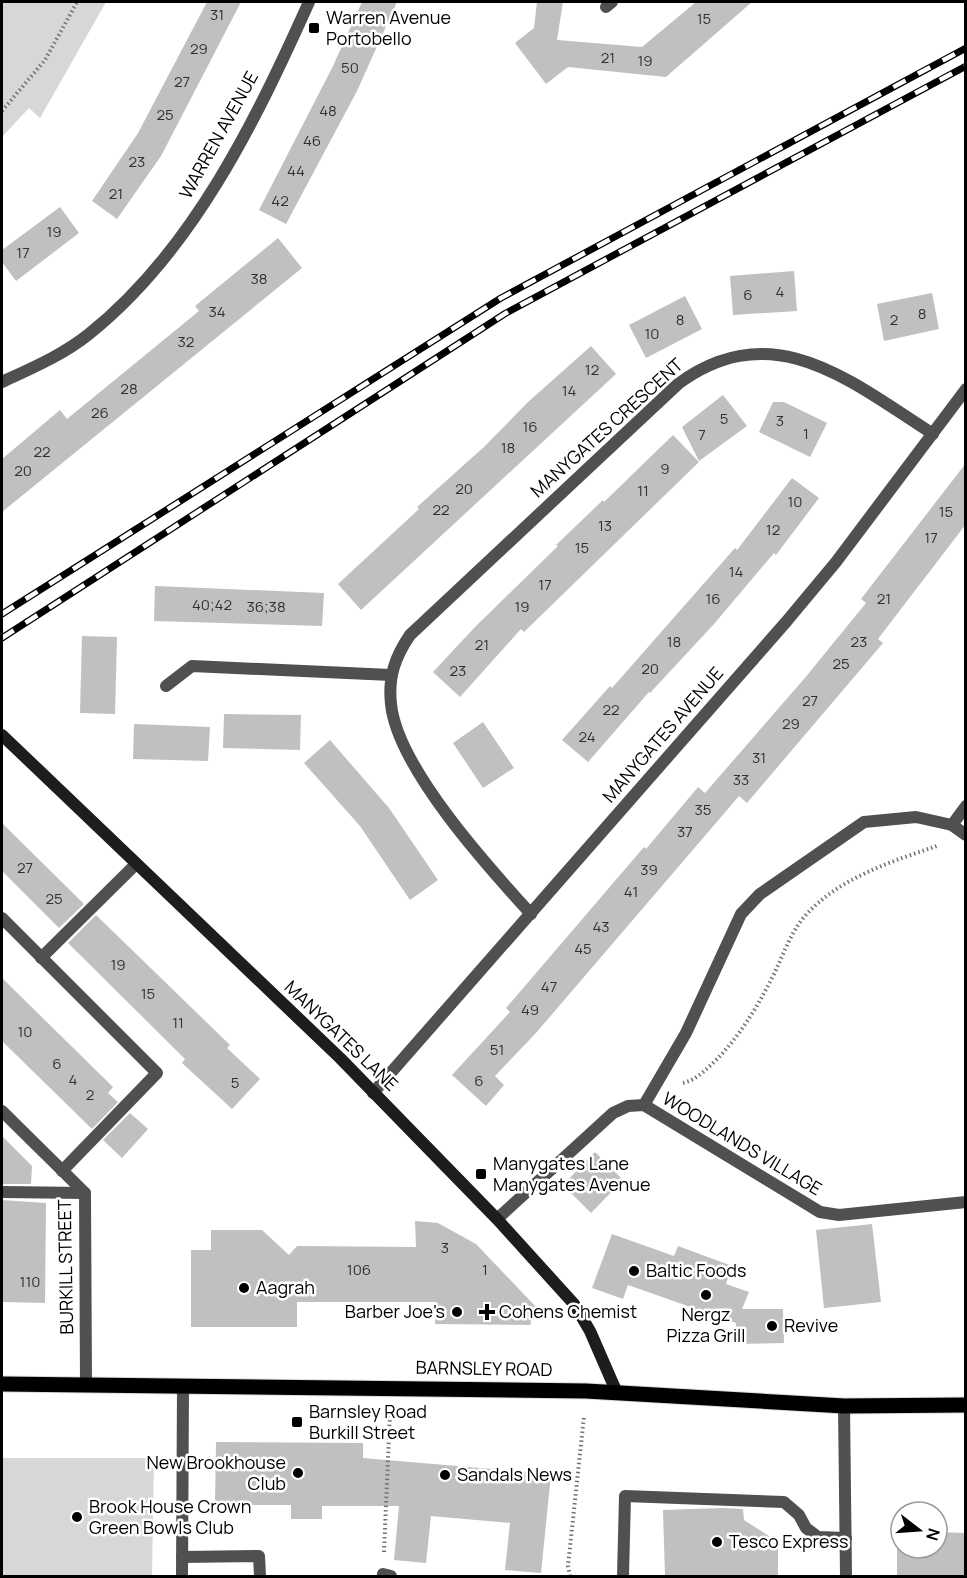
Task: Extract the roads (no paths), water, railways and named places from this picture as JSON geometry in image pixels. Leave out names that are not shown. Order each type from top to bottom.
[{"type":"main road","name":"BARNSLEY ROAD","points":[[2,1383],[586,1391],[844,1406],[966,1405]]},
{"type":"street","name":"WARREN AVENUE","points":[[2,382],[46,362],[89,334],[129,297],[174,247],[222,174],[309,2]]},
{"type":"street","name":"MANYGATES CRESCENT","points":[[531,914],[472,850],[417,767],[401,736],[391,706],[391,675],[396,655],[410,635],[650,409],[699,369],[730,356],[755,352],[785,356],[821,367],[859,387],[933,434]]},
{"type":"street","name":"MANYGATES AVENUE","points":[[373,1092],[801,605],[836,562],[966,388]]},
{"type":"street","points":[[166,686],[192,666],[391,675]]},
{"type":"street","name":"MANYGATES LANE","points":[[2,735],[373,1092],[497,1219],[574,1304],[590,1331],[617,1393]]},
{"type":"street","points":[[952,825],[966,806]]},
{"type":"street","name":"WOODLANDS VILLAGE","points":[[644,1105],[686,1033],[741,914],[760,894],[864,822],[916,817],[952,825],[966,835]]},
{"type":"street","points":[[41,958],[136,864]]},
{"type":"street","points":[[2,918],[157,1072],[62,1171]]},
{"type":"street","name":"WOODLANDS VILLAGE","points":[[497,1219],[613,1113],[628,1106],[644,1105],[820,1212],[839,1215],[966,1202]]},
{"type":"street","name":"BURKILL STREET","points":[[2,1110],[85,1193],[86,1384]]},
{"type":"street","points":[[2,1192],[85,1193]]},
{"type":"street","points":[[182,1576],[183,1386]]},
{"type":"street","points":[[844,1406],[846,1576]]},
{"type":"street","points":[[623,1576],[625,1496],[784,1502],[799,1515],[806,1528],[818,1537],[846,1538]]},
{"type":"street","points":[[182,1557],[260,1556],[260,1576]]},
{"type":"railway","points":[[2,614],[501,298],[966,48]]},
{"type":"railway","points":[[2,638],[506,313],[966,66]]},
{"type":"place","name":"Warren Avenue Portobello","points":[[314,28]]},
{"type":"place","name":"Manygates Lane Manygates Avenue","points":[[481,1174]]},
{"type":"place","name":"Baltic Foods","points":[[634,1271]]},
{"type":"place","name":"Aagrah","points":[[244,1288]]},
{"type":"place","name":"Nergz Pizza Grill","points":[[706,1295]]},
{"type":"place","name":"Barber Joe's","points":[[457,1312]]},
{"type":"place","name":"Cohens Chemist","points":[[487,1312]]},
{"type":"place","name":"Revive","points":[[772,1326]]},
{"type":"place","name":"Barnsley Road Burkill Street","points":[[297,1422]]},
{"type":"place","name":"New Brookhouse Club","points":[[298,1473]]},
{"type":"place","name":"Sandals News","points":[[445,1475]]},
{"type":"place","name":"Brook House Crown Green Bowls Club","points":[[77,1517]]},
{"type":"place","name":"Tesco Express","points":[[717,1542]]}]
